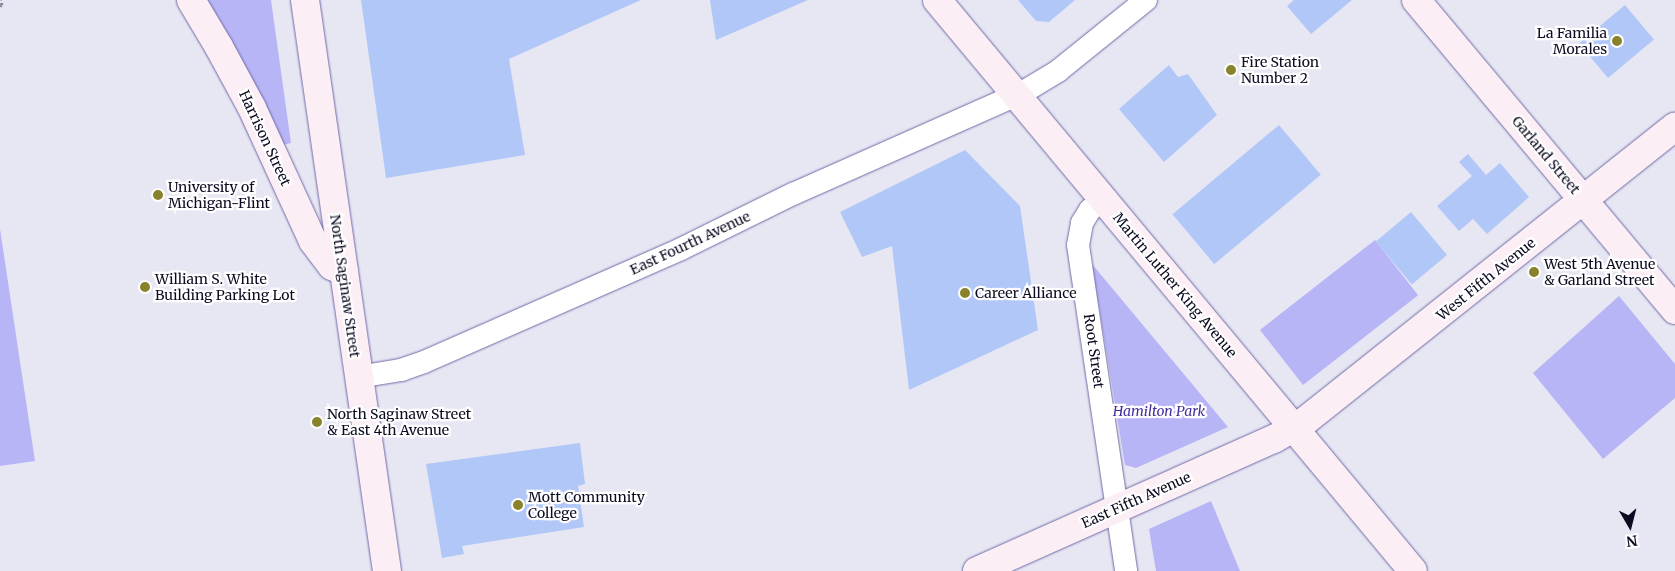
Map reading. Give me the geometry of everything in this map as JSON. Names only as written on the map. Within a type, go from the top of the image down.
[{"type":"main road","name":"Harrison Street","points":[[190,0],[240,85],[313,241],[332,266],[344,272]]},
{"type":"main road","name":"North Saginaw Street","points":[[305,0],[387,571]]},
{"type":"main road","name":"Martin Luther King Avenue","points":[[937,0],[1413,571]]},
{"type":"main road","name":"Garland Street","points":[[1416,0],[1675,310]]},
{"type":"main road","name":"West Fifth Avenue","points":[[1294,428],[1337,398],[1675,127]]},
{"type":"main road","name":"East Fifth Avenue","points":[[977,571],[1294,428]]},
{"type":"street","name":"East Fourth Avenue","points":[[358,377],[401,370],[424,362],[681,249],[793,194],[1016,95],[1058,71],[1146,0]]},
{"type":"street","name":"Root Street","points":[[1103,199],[1090,210],[1082,223],[1078,245],[1126,571]]},
{"type":"path","points":[[0,6],[2,6],[1,0]]},
{"type":"green space","points":[[206,0],[271,0],[291,143],[283,145],[239,55]]},
{"type":"green space","points":[[0,229],[35,461],[0,466]]},
{"type":"green space","points":[[1375,240],[1418,295],[1303,385],[1260,330]]},
{"type":"green space","name":"Hamilton Park","points":[[1092,264],[1228,427],[1136,468],[1125,465]]},
{"type":"green space","points":[[1619,296],[1675,364],[1675,398],[1603,459],[1533,373]]},
{"type":"green space","points":[[1211,501],[1240,571],[1156,571],[1149,529]]},
{"type":"building","points":[[361,0],[641,0],[509,59],[525,155],[386,178]]},
{"type":"building","points":[[710,0],[808,0],[716,40]]},
{"type":"building","points":[[1018,0],[1075,0],[1049,22],[1036,21]]},
{"type":"building","points":[[1294,0],[1352,0],[1311,34],[1287,6]]},
{"type":"building","name":"La Familia Morales","points":[[1625,5],[1654,39],[1608,78],[1579,44]]},
{"type":"building","points":[[1169,65],[1178,77],[1188,74],[1217,115],[1164,162],[1119,109]]},
{"type":"building","points":[[1279,125],[1321,175],[1214,264],[1173,214]]},
{"type":"building","name":"Career Alliance","points":[[965,150],[1020,206],[1038,330],[909,390],[892,246],[862,257],[840,212]]},
{"type":"building","points":[[1468,154],[1486,175],[1500,163],[1529,197],[1487,234],[1473,219],[1459,231],[1437,206],[1472,176],[1459,162]]},
{"type":"building","points":[[1411,212],[1447,255],[1412,284],[1376,242]]},
{"type":"building","name":"Mott Community College","points":[[580,443],[585,484],[578,486],[584,527],[462,546],[464,554],[442,558],[426,464]]},
{"type":"place","name":"La Familia Morales","points":[[1617,41]]},
{"type":"place","name":"Fire Station Number 2","points":[[1231,70]]},
{"type":"place","name":"University of Michigan-Flint","points":[[158,195]]},
{"type":"place","name":"West 5th Avenue & Garland Street","points":[[1534,272]]},
{"type":"place","name":"William S. White Building Parking Lot","points":[[145,287]]},
{"type":"place","name":"Career Alliance","points":[[965,293]]},
{"type":"place","name":"North Saginaw Street & East 4th Avenue","points":[[317,422]]},
{"type":"place","name":"Mott Community College","points":[[518,505]]}]
